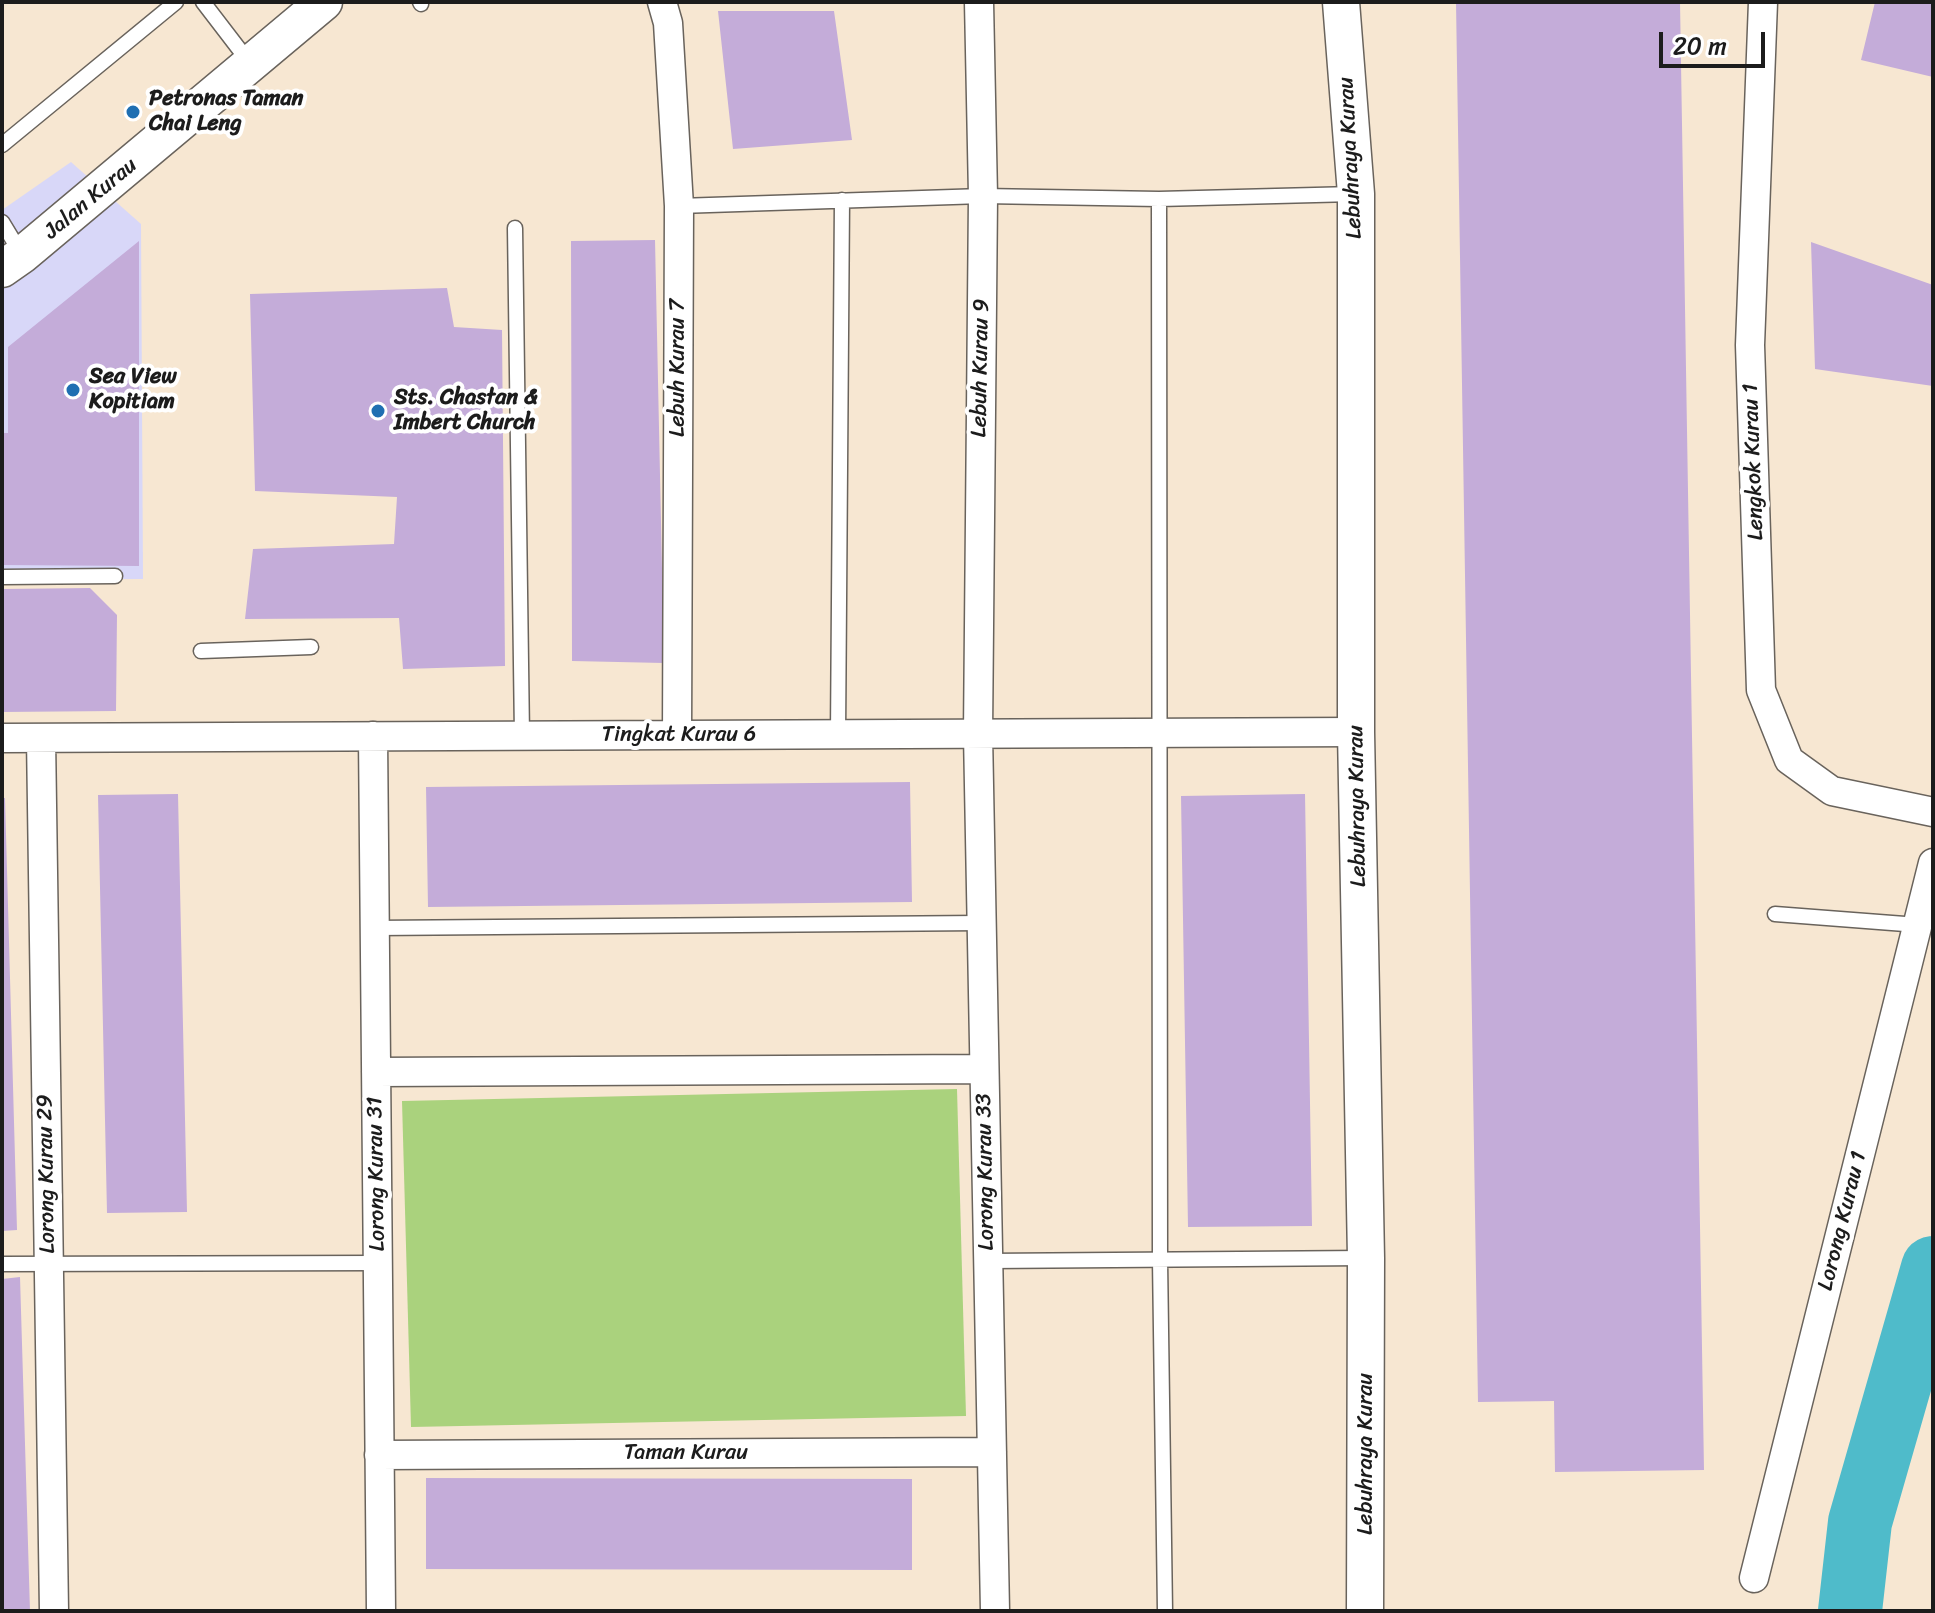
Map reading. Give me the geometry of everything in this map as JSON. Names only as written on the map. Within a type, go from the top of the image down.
[{"type":"street","name":"Jalan Kurau","points":[[12,262],[251,66],[324,2]]},
{"type":"street","name":"Lebuh Kurau 7","points":[[662,2],[668,23],[679,206],[677,735]]},
{"type":"street","name":"Lebuh Kurau 9","points":[[978,734],[983,196],[979,2]]},
{"type":"street","name":"Lebuhraya Kurau","points":[[1341,2],[1356,194],[1356,732],[1366,1258],[1365,1611]]},
{"type":"street","name":"Lengkok Kurau 1","points":[[1763,2],[1750,345],[1761,690],[1789,760],[1832,791],[1933,812]]},
{"type":"street","name":"Tingkat Kurau 6","points":[[2,738],[1356,732]]},
{"type":"street","name":"Lorong Kurau 33","points":[[978,734],[995,1611]]},
{"type":"street","name":"Lorong Kurau 31","points":[[373,736],[381,1611]]},
{"type":"street","name":"Lorong Kurau 29","points":[[41,738],[54,1611]]},
{"type":"street","name":"Lorong Kurau 1","points":[[1754,1578],[1933,863]]},
{"type":"street","points":[[376,1072],[984,1069]]},
{"type":"street","name":"Taman Kurau","points":[[379,1455],[992,1452]]},
{"type":"lane","points":[[2,145],[176,2]]},
{"type":"lane","points":[[203,2],[251,66]]},
{"type":"lane","points":[[679,206],[983,196],[1159,199],[1356,194]]},
{"type":"lane","points":[[1159,199],[1160,1260],[1165,1611]]},
{"type":"lane","points":[[838,734],[842,200]]},
{"type":"lane","points":[[2,222],[12,262]]},
{"type":"lane","points":[[515,228],[522,736]]},
{"type":"lane","points":[[2,577],[115,576]]},
{"type":"lane","points":[[201,651],[311,647]]},
{"type":"lane","points":[[1775,914],[1918,925]]},
{"type":"lane","points":[[375,928],[981,923]]},
{"type":"lane","points":[[988,1261],[1366,1258]]},
{"type":"lane","points":[[2,1264],[378,1263]]},
{"type":"shaded area","points":[[71,162],[141,224],[143,579],[2,580],[2,210]]},
{"type":"green space","points":[[957,1089],[966,1416],[411,1427],[402,1101]]},
{"type":"building","points":[[1456,2],[1680,2],[1704,1470],[1555,1472],[1554,1401],[1478,1402]]},
{"type":"building","points":[[1875,2],[1933,2],[1933,77],[1861,60]]},
{"type":"building","points":[[718,11],[834,11],[852,140],[733,149]]},
{"type":"building","points":[[655,240],[664,663],[572,661],[571,241]]},
{"type":"building","name":"Sea View Kopitiam","points":[[139,241],[139,566],[2,565],[2,433],[8,433],[8,347]]},
{"type":"building","points":[[1811,242],[1933,285],[1933,386],[1815,369]]},
{"type":"building","name":"Sts. Chastan & Imbert Church","points":[[447,288],[454,327],[502,330],[505,666],[403,669],[399,618],[245,619],[253,549],[394,544],[397,497],[255,491],[250,294]]},
{"type":"building","points":[[90,588],[117,615],[116,711],[2,712],[2,589]]},
{"type":"building","points":[[910,782],[912,902],[428,907],[426,787]]},
{"type":"building","points":[[178,794],[187,1212],[107,1213],[98,795]]},
{"type":"building","points":[[1305,794],[1312,1226],[1188,1227],[1181,796]]},
{"type":"building","points":[[2,798],[5,798],[17,1230],[2,1231]]},
{"type":"building","points":[[20,1277],[30,1611],[2,1611],[2,1279]]},
{"type":"building","points":[[426,1478],[912,1479],[912,1570],[426,1569]]},
{"type":"waterway","points":[[1850,1611],[1860,1522],[1933,1268]]},
{"type":"place","name":"Petronas Taman Chai Leng","points":[[133,112]]},
{"type":"place","name":"Sea View Kopitiam","points":[[73,390]]},
{"type":"place","name":"Sts. Chastan & Imbert Church","points":[[378,411]]}]
